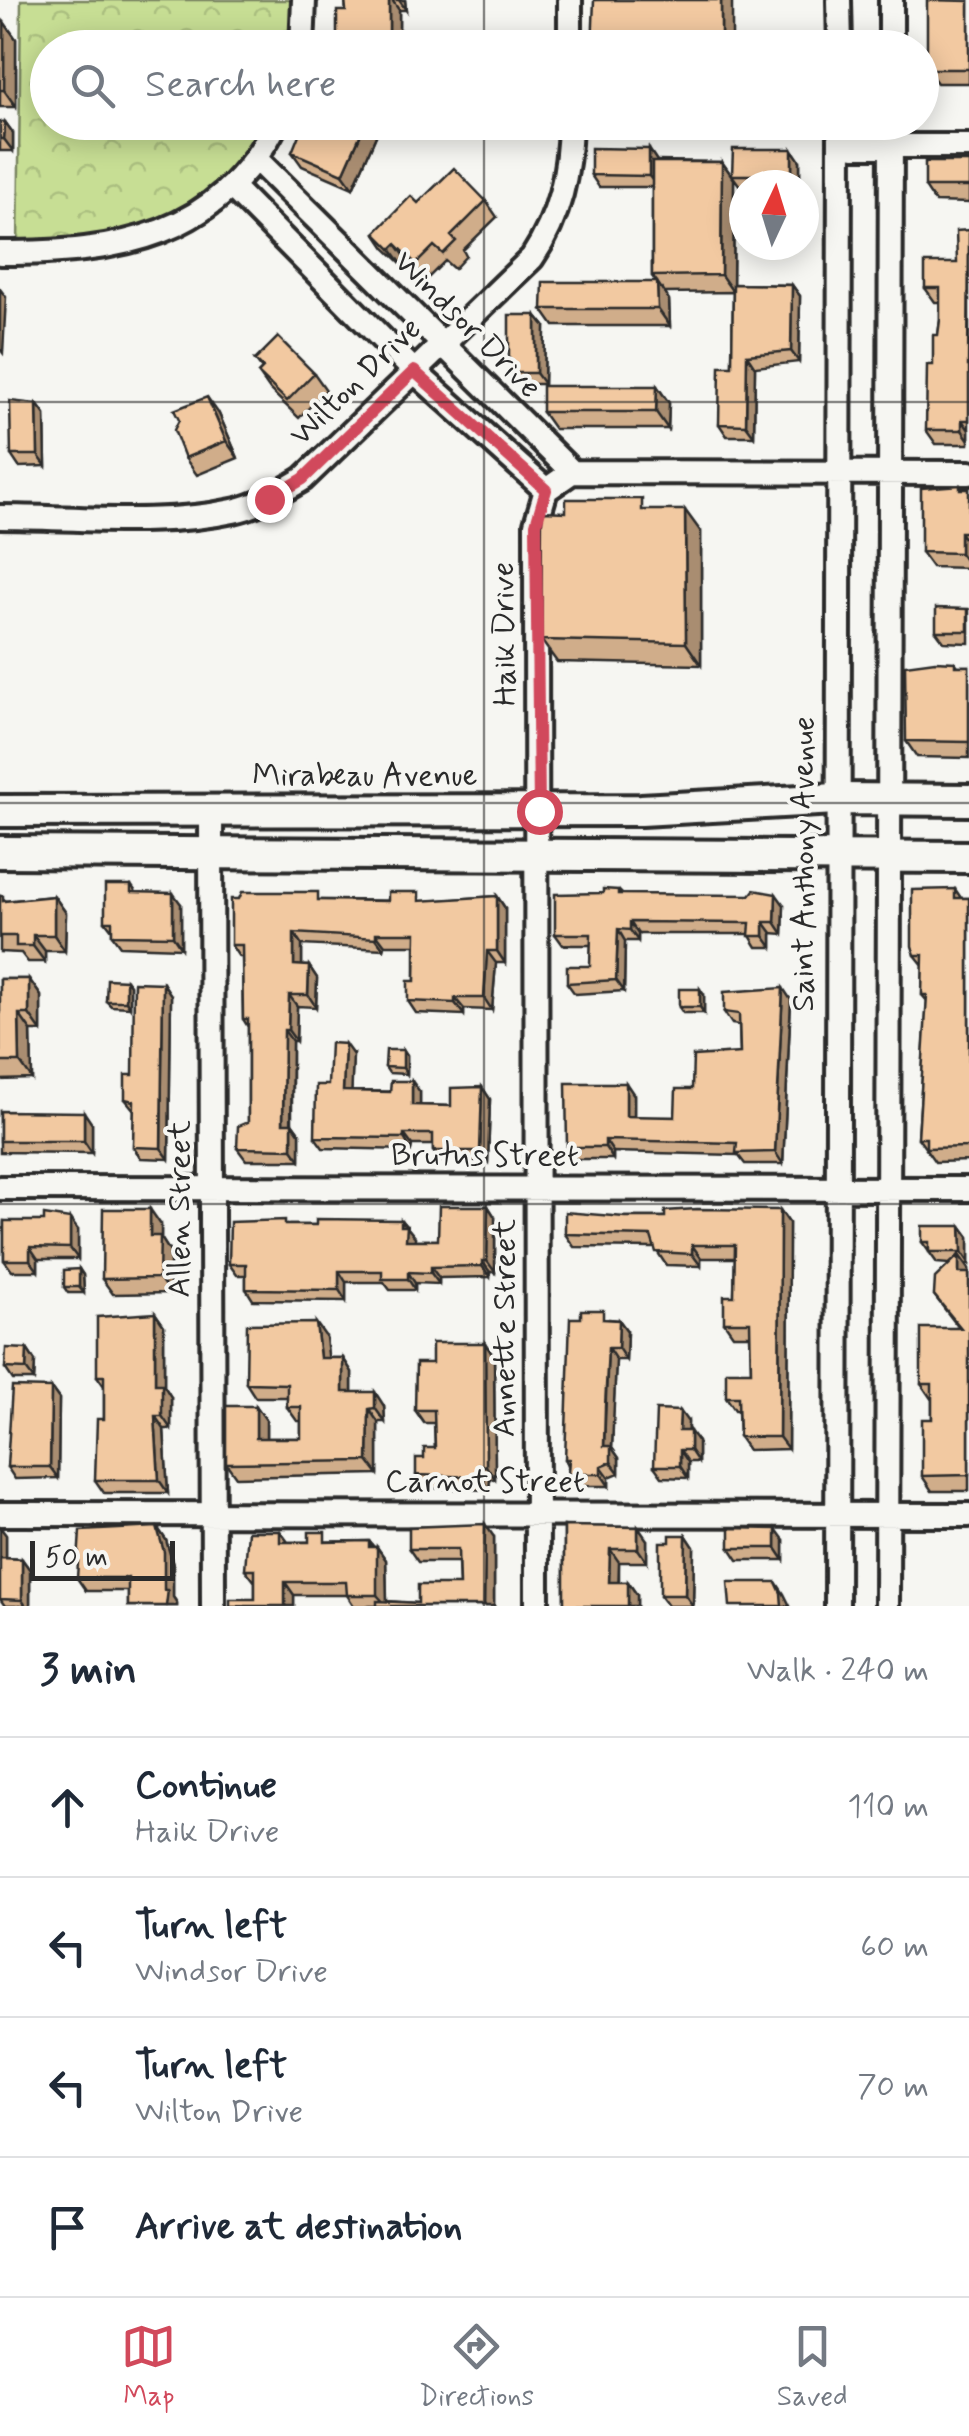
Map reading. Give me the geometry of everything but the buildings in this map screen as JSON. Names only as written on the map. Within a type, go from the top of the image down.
[{"type":"street","points":[[303,30],[304,0]]},
{"type":"street","points":[[570,0],[570,30]]},
{"type":"street","points":[[840,0],[840,30]]},
{"type":"street","points":[[891,0],[891,30]]},
{"type":"street","points":[[0,253],[119,247],[174,225],[233,188],[258,161],[268,140]]},
{"type":"street","name":"Wilton Drive","points":[[0,517],[187,516],[252,505],[303,479],[532,258],[552,228],[562,198],[568,140]]},
{"type":"street","name":"Saint Anthony Avenue","points":[[837,1606],[840,140]]},
{"type":"street","points":[[887,1606],[891,140]]},
{"type":"street","points":[[930,140],[969,146]]},
{"type":"street","name":"Windsor Drive","points":[[258,161],[572,472]]},
{"type":"street","name":"Windsor Drive","points":[[233,188],[414,371],[546,490]]},
{"type":"street","points":[[546,490],[572,472],[969,473]]},
{"type":"street","name":"Haik Drive","points":[[539,811],[536,524],[546,490]]},
{"type":"street","name":"Mirabeau Avenue","points":[[0,811],[641,810],[836,799],[969,800]]},
{"type":"street","name":"Annette Street","points":[[537,1606],[539,811]]},
{"type":"street","name":"Allen Street","points":[[211,812],[212,1606]]},
{"type":"street","points":[[0,852],[538,851],[889,859],[969,857]]},
{"type":"street","name":"Brutus Street","points":[[0,1188],[969,1189]]},
{"type":"street","name":"Carnot Street","points":[[0,1514],[969,1515]]},
{"type":"green space","points":[[21,0],[291,0],[290,30],[30,30],[30,140],[251,140],[214,185],[188,205],[159,219],[94,236],[18,247]]},
{"type":"route","points":[[269,499],[303,479],[414,371],[546,490],[536,524],[539,811]]}]
